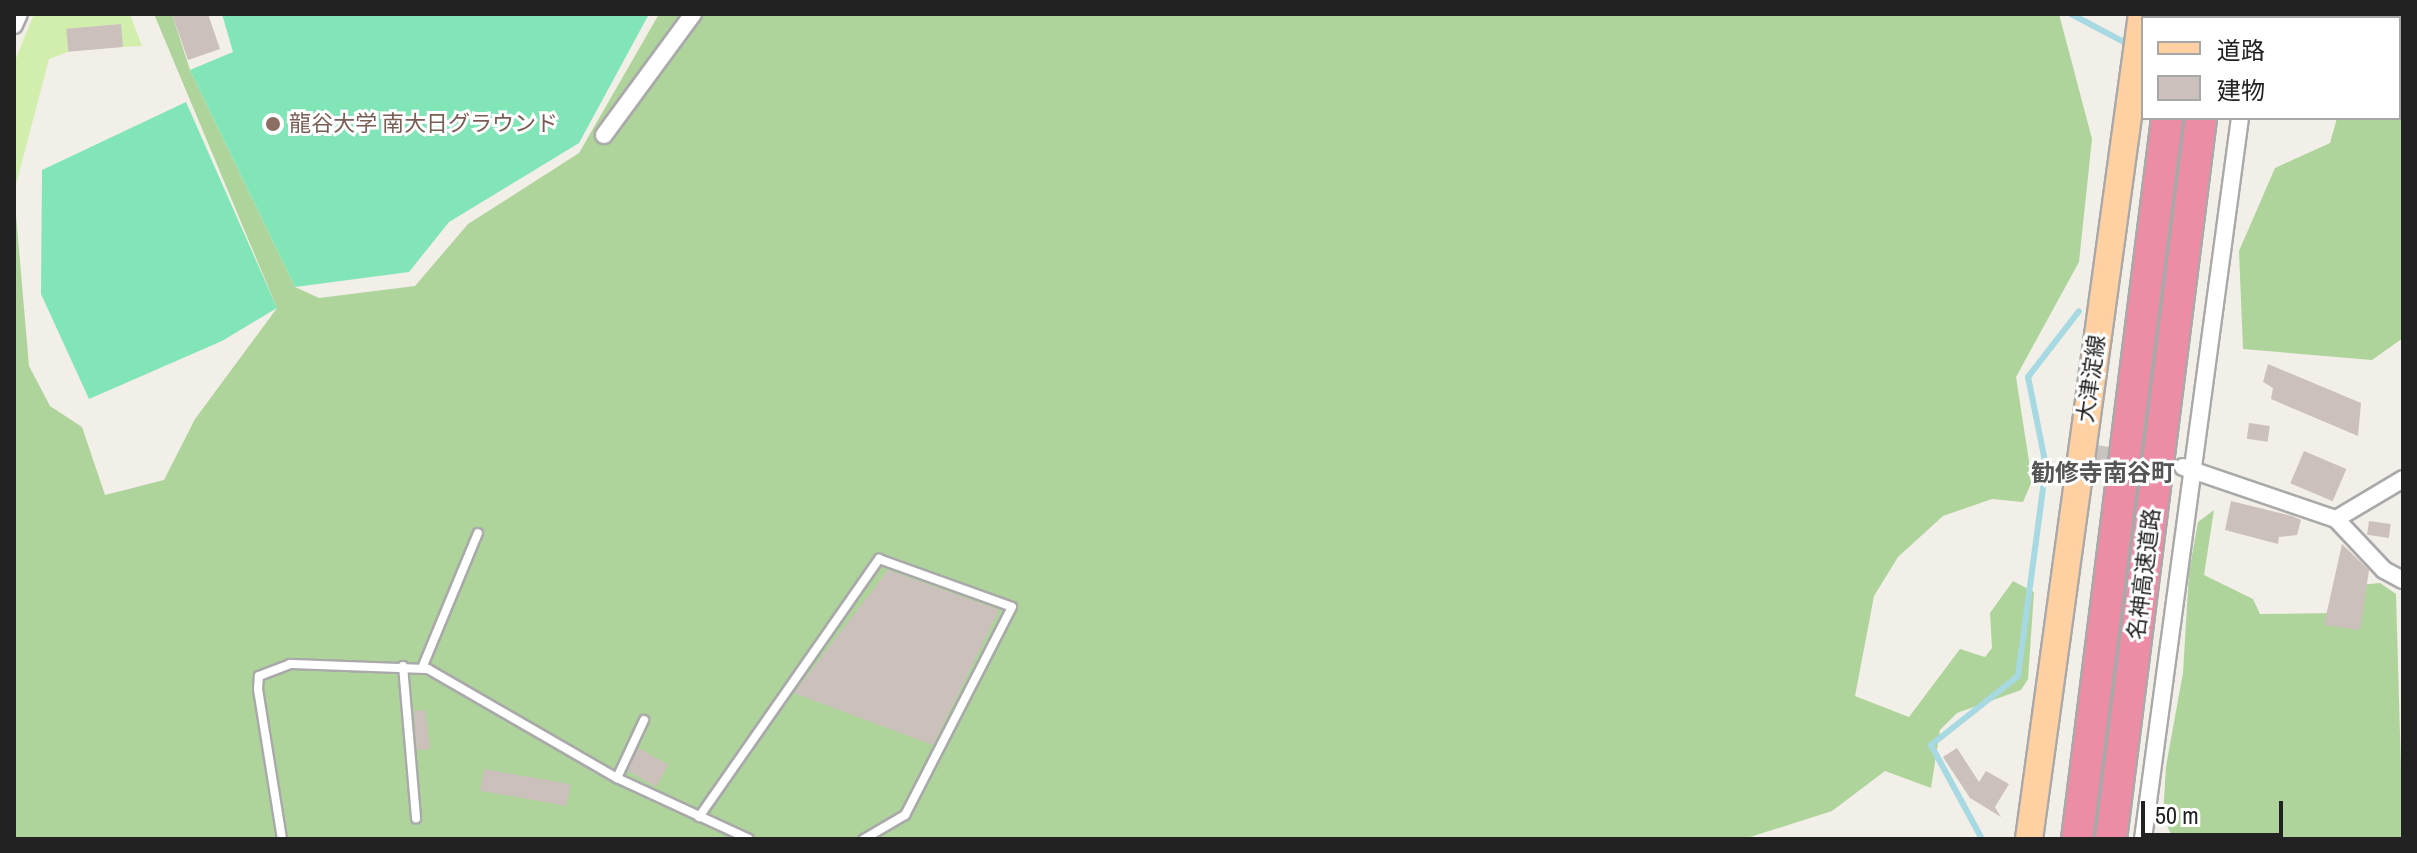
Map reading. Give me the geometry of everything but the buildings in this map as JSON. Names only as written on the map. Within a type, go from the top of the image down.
[{"type":"highway","name":"名神高速道路","points":[[2077,839],[2167,120]]},
{"type":"highway","name":"名神高速道路","points":[[2111,839],[2201,120]]},
{"type":"main road","name":"大津淀線","points":[[2029,839],[2088,452],[2141,22]]},
{"type":"street","points":[[14,25],[19,14]]},
{"type":"street","points":[[604,135],[693,14]]},
{"type":"street","points":[[2143,839],[2190,468],[2240,120]]},
{"type":"street","points":[[2190,468],[2336,519],[2384,570],[2403,580]]},
{"type":"street","points":[[2336,519],[2403,479]]},
{"type":"lane","points":[[422,668],[478,533]]},
{"type":"lane","points":[[699,817],[879,559],[1012,607],[905,815],[864,839]]},
{"type":"lane","points":[[282,839],[259,676],[290,664],[422,668],[617,778],[749,839]]},
{"type":"lane","points":[[403,666],[416,818]]},
{"type":"lane","points":[[617,778],[644,720]]},
{"type":"green space","points":[[34,14],[130,14],[142,46],[123,47],[120,24],[67,29],[68,52],[49,59],[14,192],[14,63]]},
{"type":"green space","points":[[154,14],[172,14],[190,70],[295,287],[319,298],[415,286],[468,224],[579,153],[659,14],[2059,14],[2092,139],[2079,262],[2016,377],[2032,481],[2023,502],[1992,499],[1943,516],[1898,557],[1874,596],[1855,696],[1909,717],[1960,649],[1985,657],[1992,648],[1990,613],[2013,581],[2034,592],[2028,679],[2021,690],[1957,713],[1940,730],[1931,788],[1885,771],[1832,811],[1744,839],[14,839],[14,192],[29,366],[50,406],[82,427],[105,495],[164,480],[195,419],[277,308]]},
{"type":"green space","points":[[222,14],[649,14],[579,143],[449,222],[409,272],[295,287],[190,70],[233,52]]},
{"type":"green space","points":[[2269,14],[2403,14],[2403,338],[2372,360],[2243,349],[2239,251],[2275,168],[2330,143],[2336,120],[2401,120],[2401,16]]},
{"type":"green space","points":[[186,102],[277,308],[222,341],[89,399],[41,294],[42,170]]},
{"type":"green space","points":[[2214,510],[2204,575],[2253,599],[2260,614],[2336,613],[2359,585],[2380,583],[2396,594],[2403,839],[2173,839],[2163,816],[2166,766],[2183,673],[2189,572],[2198,522]]},
{"type":"waterway","points":[[2071,14],[2122,41]]},
{"type":"waterway","points":[[1982,839],[1931,745],[2018,676],[2046,466],[2028,377],[2079,311]]},
{"type":"tunnel","points":[[2096,453],[2130,459]]},
{"type":"place","name":"龍谷大学 南大日グラウンド","points":[[273,124]]},
{"type":"district","name":"勧修寺南谷町","points":[[2103,473]]}]
